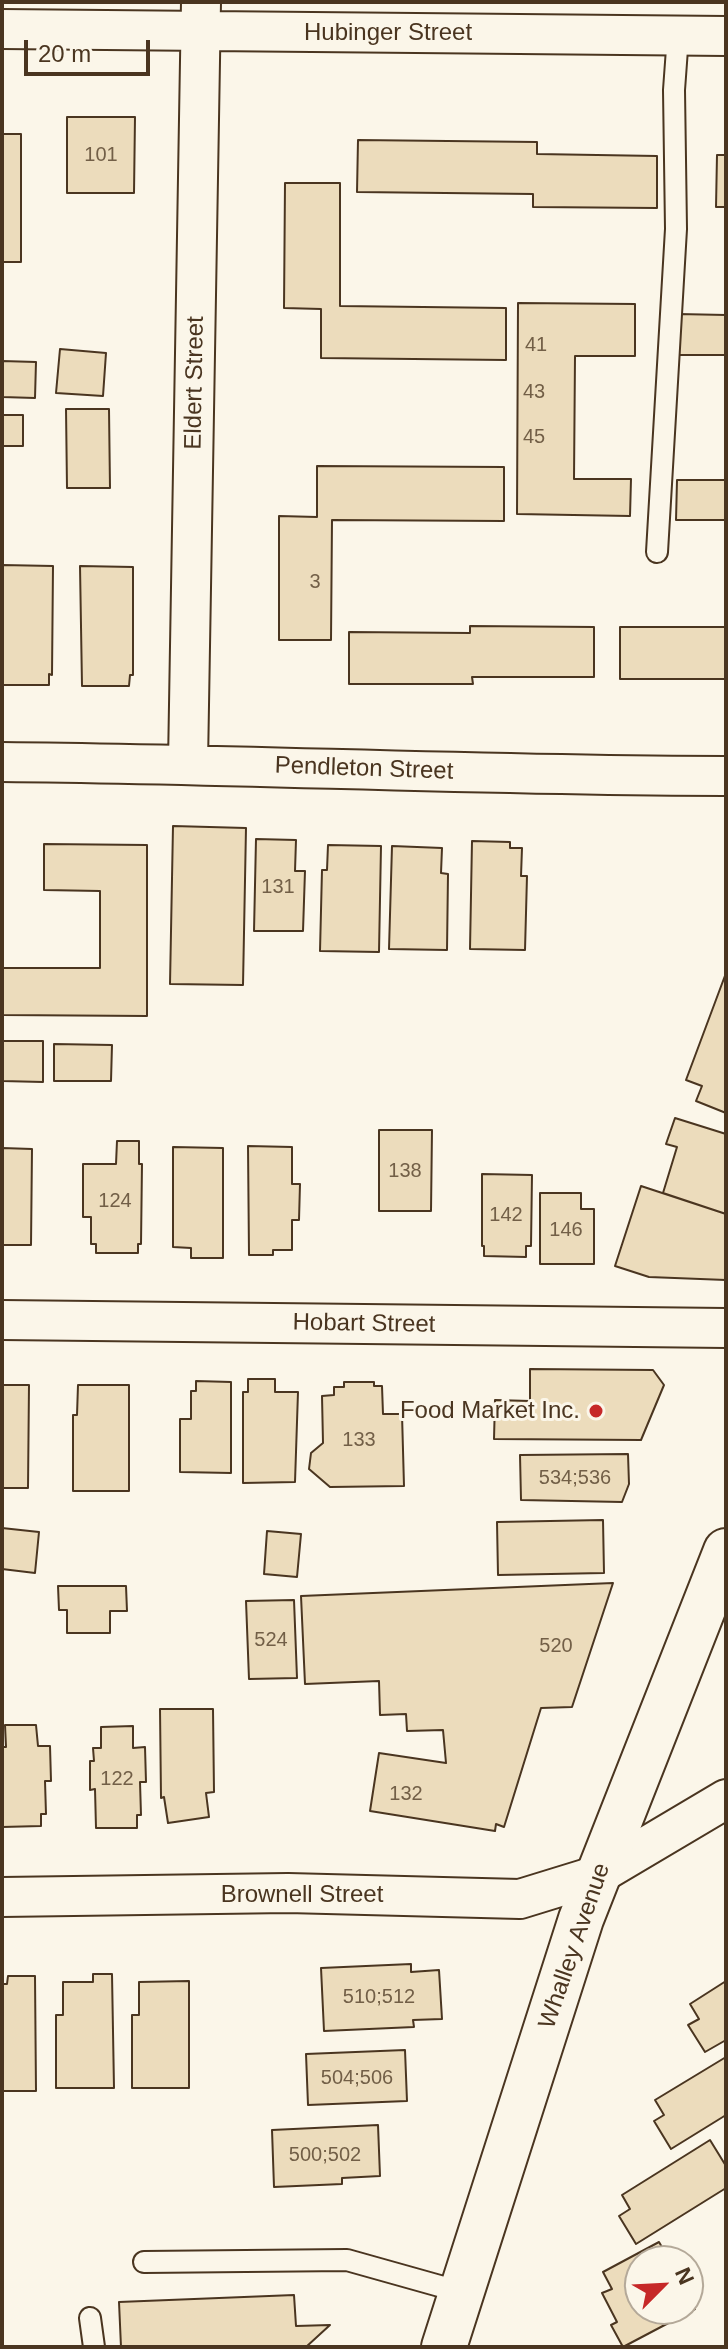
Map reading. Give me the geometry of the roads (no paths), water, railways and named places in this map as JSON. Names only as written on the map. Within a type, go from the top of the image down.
[{"type":"main road","name":"Whalley Avenue","points":[[456,2326],[581,1919],[726,1551]]},
{"type":"street","name":"Hubinger Street","points":[[2,29],[201,17],[726,36]]},
{"type":"street","name":"Eldert Street","points":[[188,763],[201,17]]},
{"type":"street","name":"Pendleton Street","points":[[2,762],[188,763],[615,776],[726,776]]},
{"type":"street","name":"Hobart Street","points":[[2,1320],[726,1328]]},
{"type":"street","name":"Brownell Street","points":[[2,1897],[288,1893],[520,1899],[598,1875],[726,1799]]},
{"type":"lane","points":[[657,552],[676,229],[674,90],[678,35]]},
{"type":"lane","points":[[144,2262],[347,2260],[456,2326]]},
{"type":"lane","points":[[90,2318],[94,2347]]},
{"type":"place","name":"Food Market Inc.","points":[[596,1411]]}]
